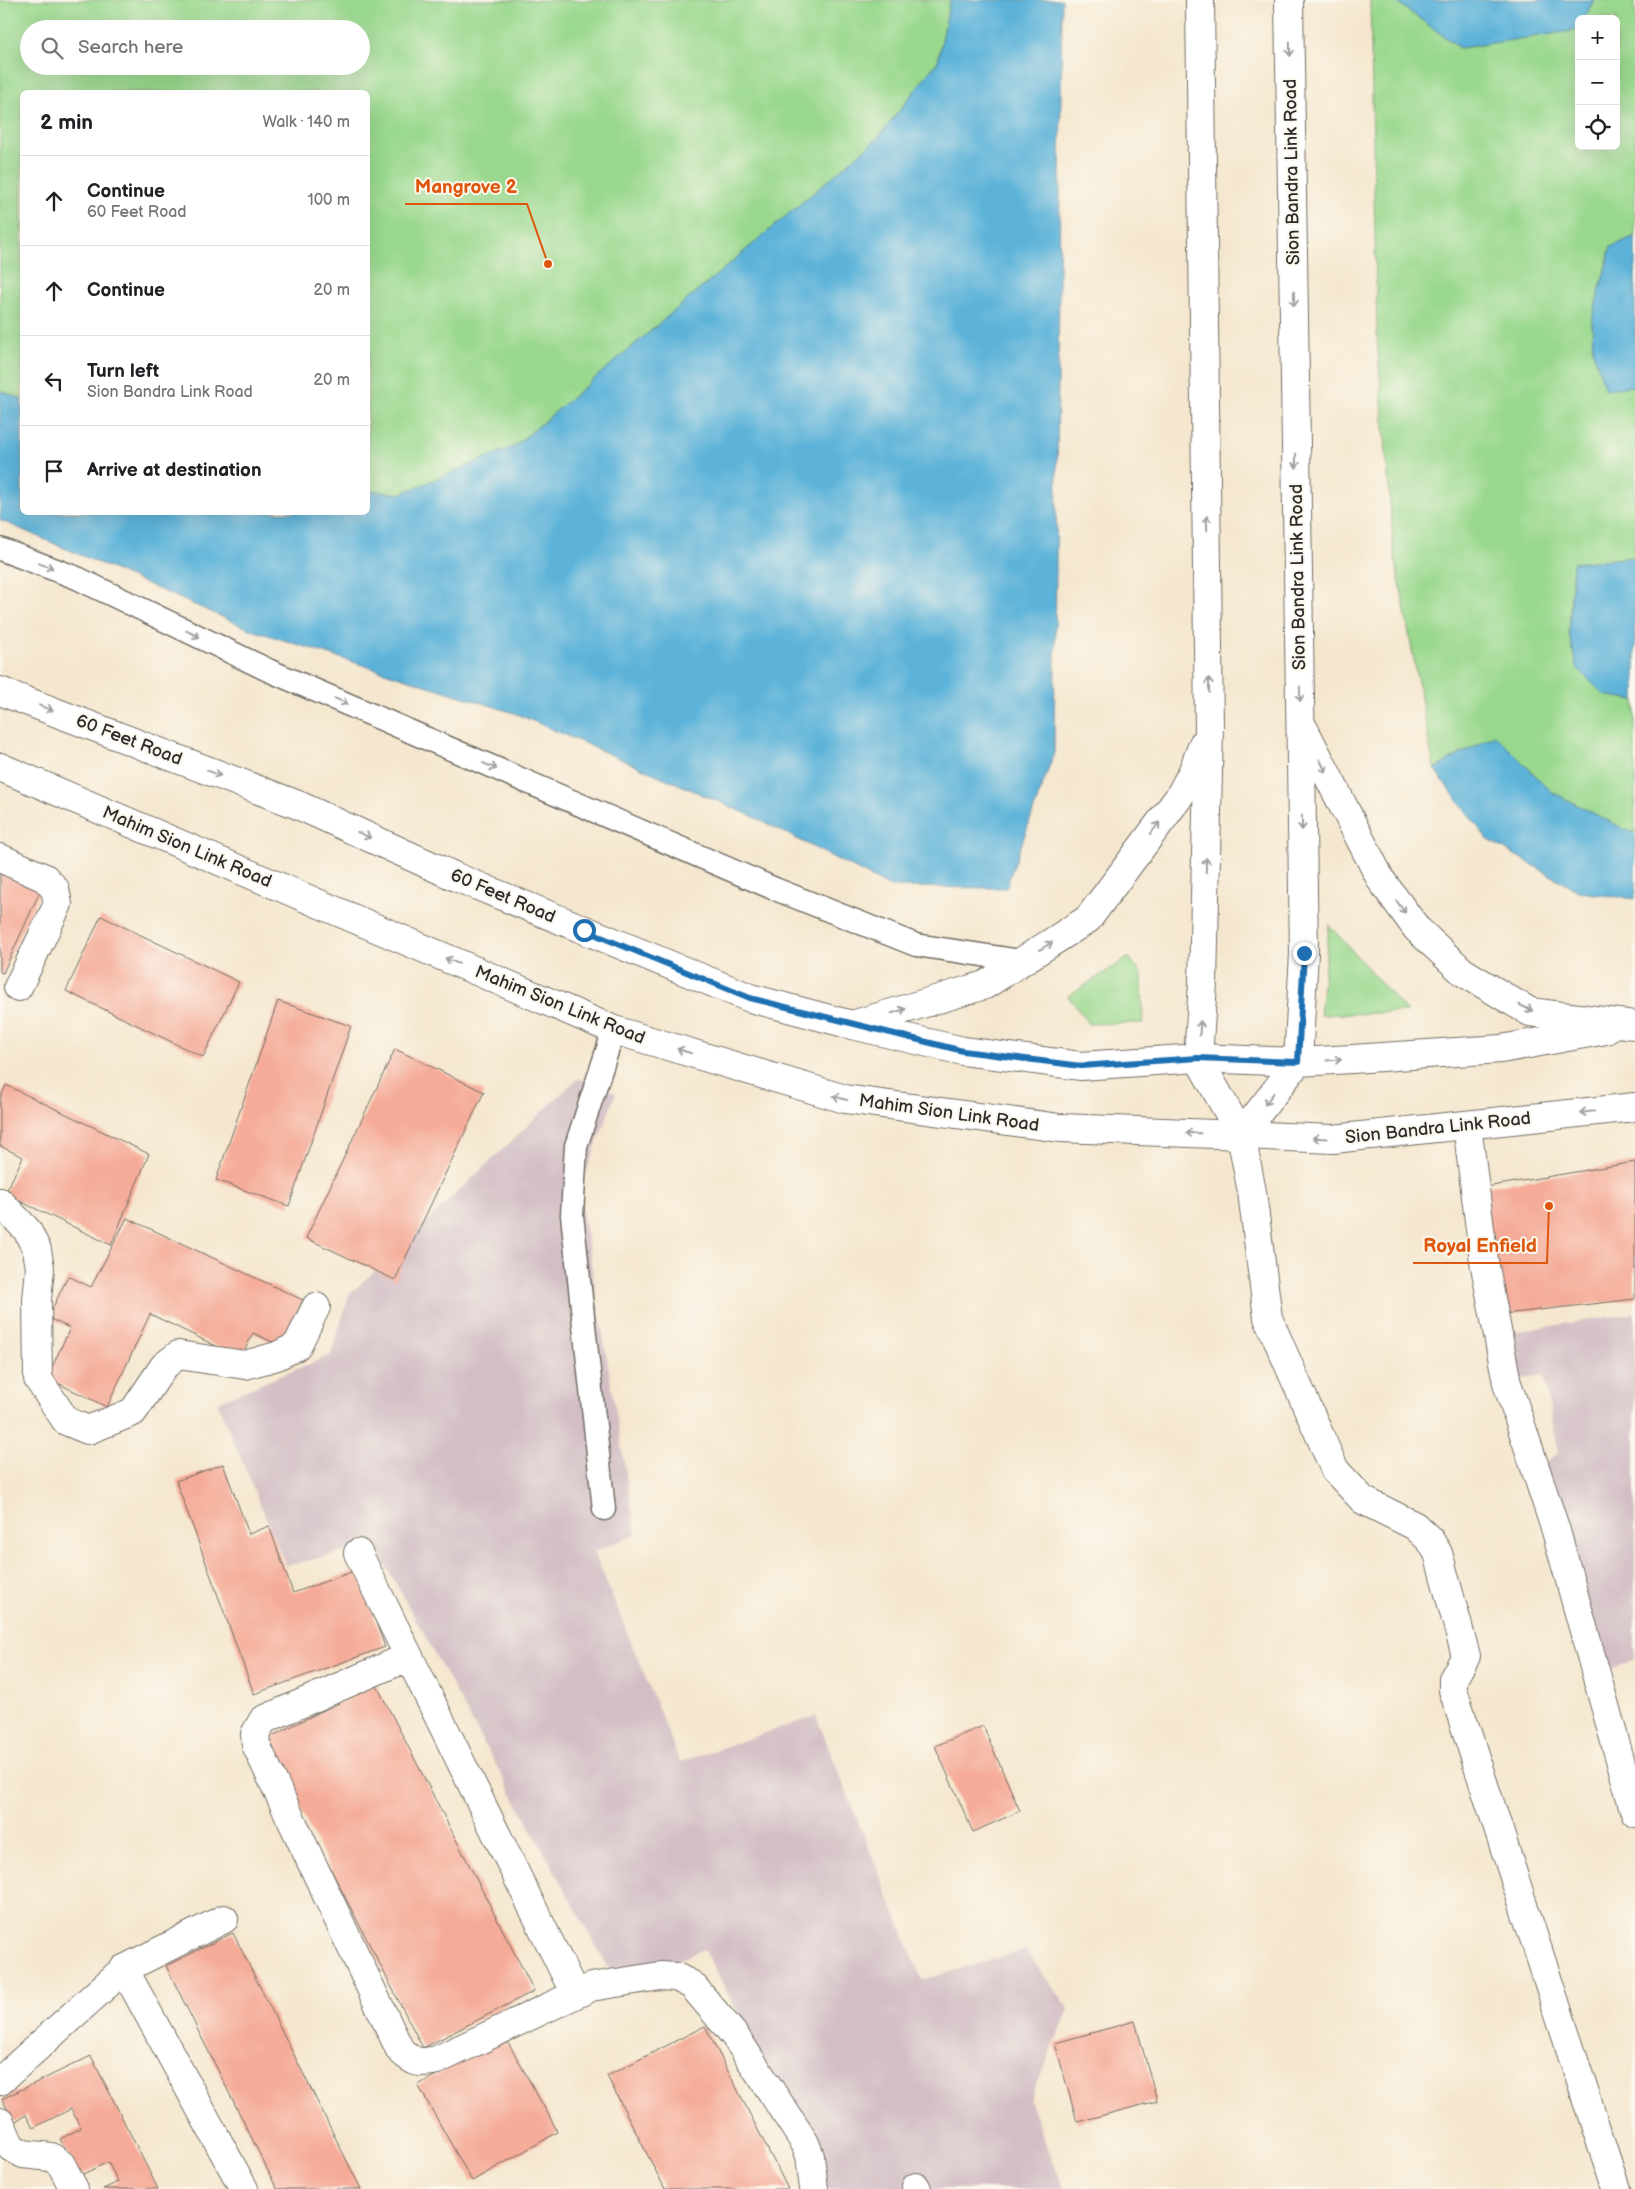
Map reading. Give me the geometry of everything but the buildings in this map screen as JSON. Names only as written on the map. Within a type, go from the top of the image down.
[{"type":"main road","points":[[1200,0],[1209,728],[1203,984],[1198,1058],[1242,1135],[1252,1192],[1268,1318],[1335,1470],[1363,1500],[1416,1526],[1430,1540],[1438,1553],[1466,1656],[1453,1679],[1453,1690],[1616,2189]]},
{"type":"main road","name":"Sion Bandra Link Road","points":[[1289,0],[1304,953],[1298,1062]]},
{"type":"main road","name":"60 Feet Road","points":[[0,691],[298,805],[456,877],[750,998],[852,1025],[963,1051],[1081,1066],[1198,1058],[1298,1062],[1501,1049],[1634,1025]]},
{"type":"main road","points":[[1300,722],[1381,880],[1417,929],[1463,972],[1530,1012],[1634,1025]]},
{"type":"main road","points":[[852,1025],[985,984],[1088,919],[1179,797],[1192,773],[1209,728]]},
{"type":"main road","name":"Mahim Sion Link Road","points":[[0,767],[614,1030],[845,1099],[1060,1128],[1242,1135]]},
{"type":"main road","points":[[0,858],[45,878],[55,889],[58,904],[18,987]]},
{"type":"main road","points":[[1242,1135],[1298,1062]]},
{"type":"main road","name":"Sion Bandra Link Road","points":[[1242,1135],[1333,1139],[1635,1107]]},
{"type":"main road","points":[[1467,1125],[1484,1261],[1507,1383],[1556,1531],[1635,1813]]},
{"type":"main road","points":[[0,1202],[27,1230],[37,1250],[40,1268],[37,1300],[38,1379],[66,1421],[88,1430],[133,1412],[164,1366],[178,1354],[244,1365],[277,1356],[297,1346],[316,1307]]},
{"type":"main road","points":[[358,1553],[575,1994]]},
{"type":"main road","points":[[408,1657],[263,1720],[254,1734],[256,1746],[400,2050],[411,2060],[422,2063],[437,2060],[591,1987],[660,1976],[676,1977],[692,1985],[735,2036],[805,2143],[810,2156],[814,2189]]},
{"type":"main road","points":[[0,2081],[124,1969],[224,1919]]},
{"type":"main road","points":[[124,1969],[244,2189]]},
{"type":"main road","points":[[0,2122],[12,2147],[23,2154],[51,2157],[61,2164],[74,2189]]},
{"type":"lane","points":[[0,549],[77,578],[268,670],[775,889],[916,945],[1021,962]]},
{"type":"lane","points":[[604,1509],[572,1215],[576,1146],[614,1030]]},
{"type":"shaded area","points":[[578,1078],[616,1093],[579,1191],[636,1534],[594,1552],[680,1762],[816,1716],[922,1980],[1026,1950],[1069,2010],[1029,2100],[1064,2189],[804,2189],[796,2122],[704,1949],[618,1986],[374,1544],[286,1566],[217,1402],[331,1355],[349,1295]]},
{"type":"shaded area","points":[[1635,1313],[1635,1659],[1605,1672],[1541,1464],[1559,1453],[1543,1375],[1512,1381],[1505,1333]]},
{"type":"green space","points":[[0,0],[950,0],[938,61],[878,138],[515,446],[400,494],[370,490],[370,90],[20,90],[20,398],[0,391]]},
{"type":"green space","points":[[1370,0],[1394,0],[1460,48],[1575,30],[1575,150],[1620,150],[1620,15],[1586,15],[1594,0],[1635,0],[1635,236],[1611,247],[1592,319],[1593,351],[1605,388],[1635,386],[1635,557],[1573,563],[1569,633],[1577,668],[1604,695],[1635,700],[1635,832],[1630,832],[1552,792],[1495,735],[1434,769],[1394,552],[1377,339]]},
{"type":"green space","points":[[1329,925],[1407,1012],[1320,1015]]},
{"type":"green space","points":[[1129,957],[1142,975],[1143,1023],[1089,1024],[1068,996]]},
{"type":"water","points":[[950,0],[1062,0],[1054,753],[1006,888],[891,887],[754,817],[517,714],[252,630],[0,520],[0,391],[20,398],[20,515],[370,515],[370,490],[400,494],[515,446],[878,138],[938,61]]},
{"type":"water","points":[[1394,0],[1594,0],[1586,15],[1575,15],[1575,30],[1460,48]]},
{"type":"water","points":[[1635,236],[1635,386],[1605,389],[1593,351],[1592,319],[1611,247]]},
{"type":"water","points":[[1635,557],[1635,700],[1604,695],[1577,668],[1569,633],[1573,563]]},
{"type":"water","points":[[1495,735],[1552,792],[1630,832],[1635,832],[1635,899],[1580,892],[1487,839],[1434,769]]},
{"type":"place","name":"Mangrove 2","points":[[548,264]]},
{"type":"place","name":"Royal Enfield","points":[[1549,1206]]},
{"type":"route","points":[[584,930],[750,998],[852,1025],[963,1051],[1081,1066],[1198,1058],[1298,1062],[1304,953]]}]
